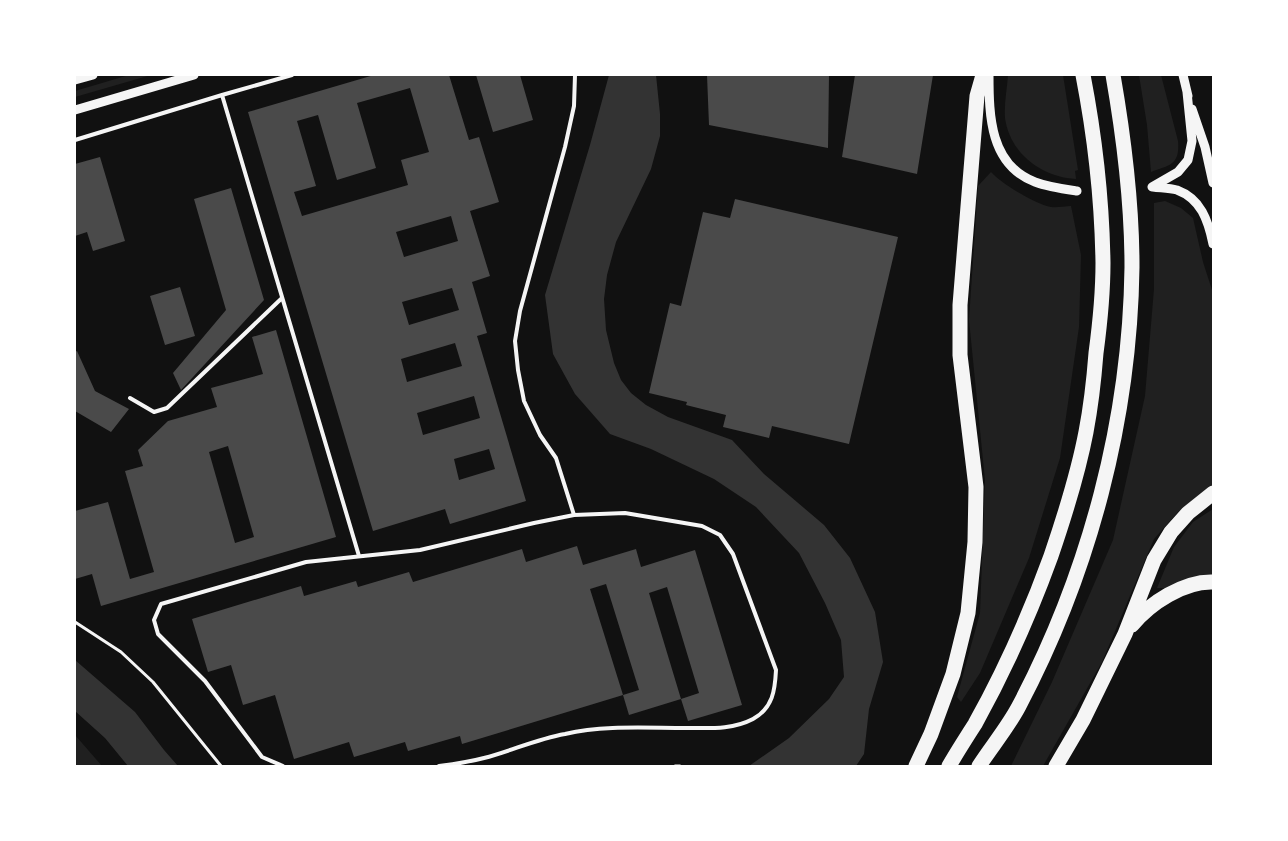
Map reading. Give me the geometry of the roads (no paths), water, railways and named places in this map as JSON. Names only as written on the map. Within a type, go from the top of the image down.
[{"type":"highway","points":[[916,766],[931,734],[953,674],[968,613],[975,542],[976,487],[960,355],[960,305],[976,96],[982,75]]},
{"type":"highway","points":[[949,766],[1006,666],[1024,627],[1070,497],[1086,432],[1100,316],[1103,264],[1098,169],[1084,75]]},
{"type":"highway","points":[[979,766],[1018,708],[1048,645],[1074,579],[1096,512],[1106,477],[1113,441],[1129,332],[1132,265],[1126,167],[1113,75]]},
{"type":"highway","points":[[1056,766],[1083,720],[1125,634],[1154,560],[1171,532],[1188,513],[1213,493]]},
{"type":"highway","points":[[1125,634],[1140,614],[1157,601],[1182,588],[1213,582]]},
{"type":"street","points":[[75,80],[93,75]]},
{"type":"street","points":[[75,110],[194,75]]},
{"type":"street","points":[[989,75],[989,108],[992,131],[1000,152],[1014,170],[1033,182],[1054,188],[1077,191]]},
{"type":"street","points":[[1183,75],[1205,147],[1213,183]]},
{"type":"street","points":[[1187,92],[1192,141],[1188,160],[1178,172],[1152,187],[1176,190],[1194,199],[1205,215],[1213,244]]},
{"type":"lane","points":[[75,140],[292,75]]},
{"type":"lane","points":[[574,515],[556,458],[540,435],[524,402],[518,370],[516,341],[520,311],[566,148],[574,106],[575,75]]},
{"type":"lane","points":[[222,95],[359,556]]},
{"type":"lane","points":[[130,398],[154,412],[167,408],[282,298]]},
{"type":"lane","points":[[283,766],[262,757],[205,681],[158,634],[154,620],[161,604],[306,562],[420,550],[574,515],[625,513],[702,526],[720,536],[733,554],[776,670],[775,688],[769,704],[755,718],[740,724],[716,728],[613,728],[588,730],[563,734],[485,758],[439,766]]}]
